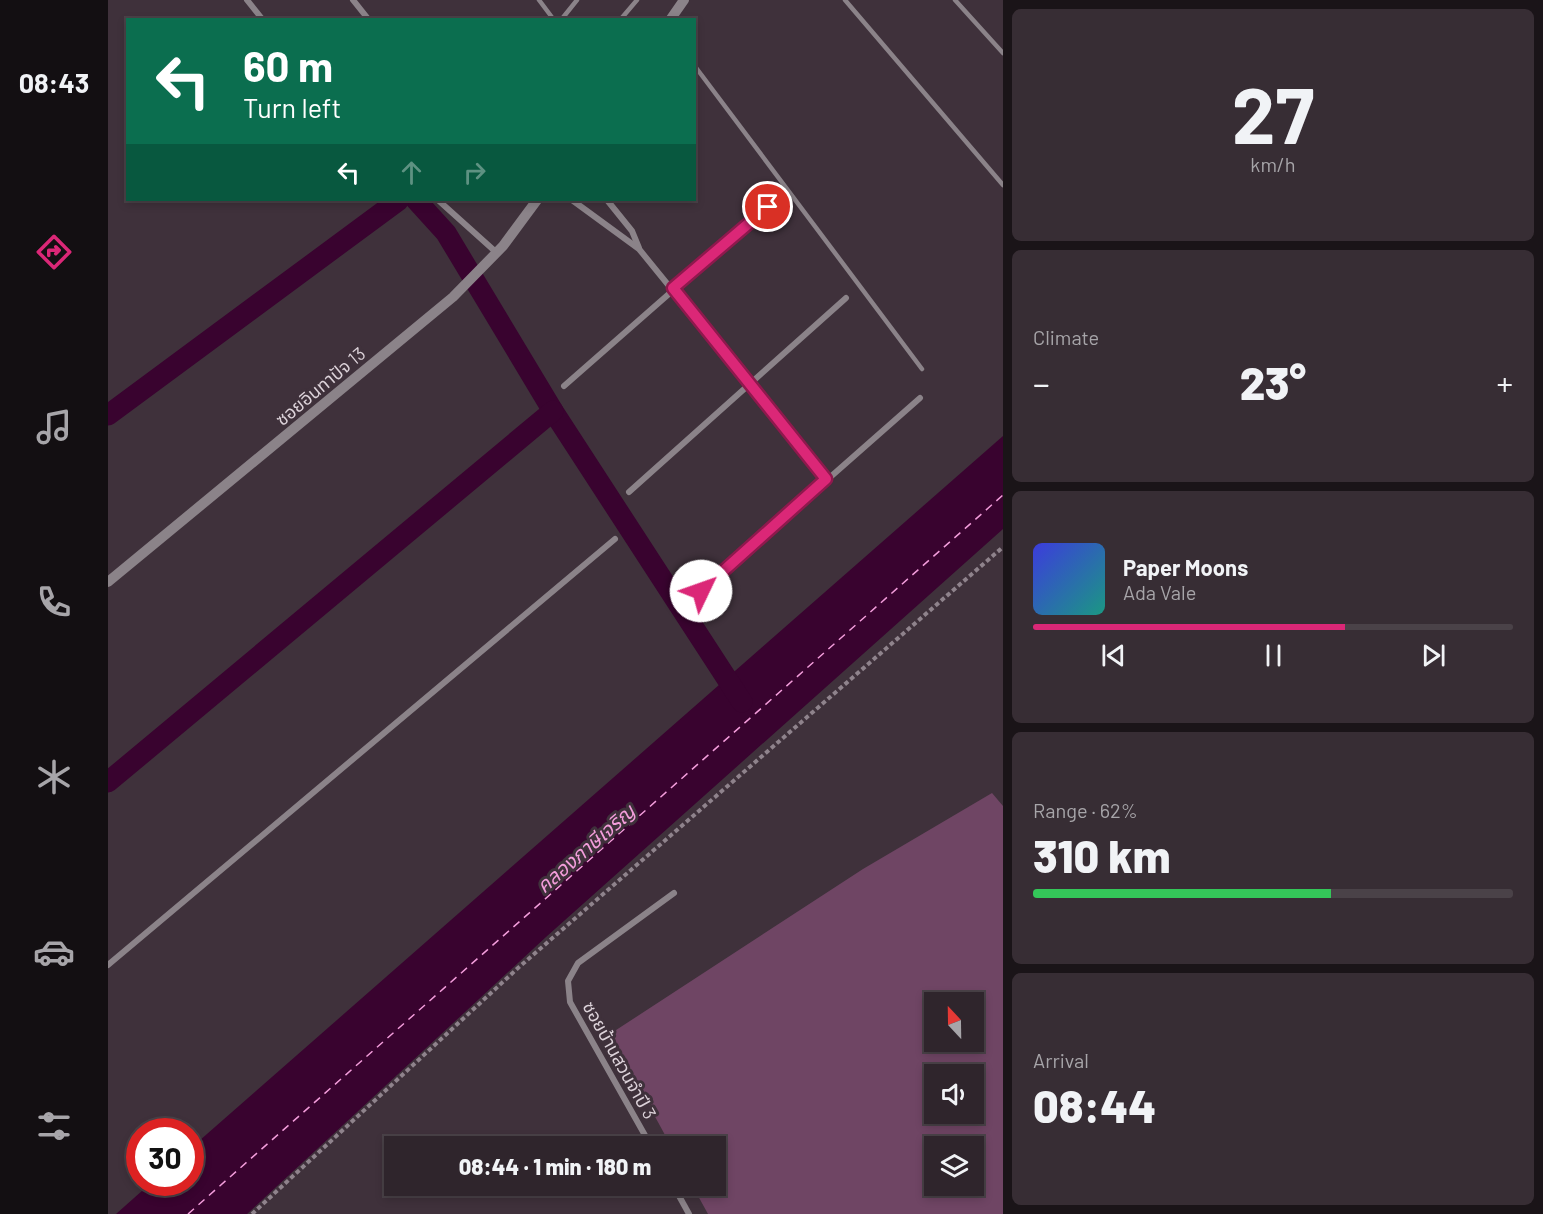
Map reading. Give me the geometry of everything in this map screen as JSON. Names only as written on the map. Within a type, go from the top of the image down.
[{"type":"street","points":[[247,0],[261,18]]},
{"type":"street","points":[[353,0],[367,18]]},
{"type":"street","points":[[671,18],[684,0]]},
{"type":"street","points":[[439,201],[496,253]]},
{"type":"street","name":"ซอยอินทาปัจ 13","points":[[108,582],[453,297],[496,253],[536,201]]},
{"type":"street","points":[[573,201],[639,249],[826,479]]},
{"type":"street","points":[[608,201],[632,231],[639,249]]},
{"type":"street","points":[[564,386],[768,207]]},
{"type":"street","points":[[629,492],[846,298]]},
{"type":"street","points":[[701,591],[920,398]]},
{"type":"street","points":[[108,965],[615,540]]},
{"type":"street","name":"ซอยบ้านสวนจำปี 3","points":[[645,1136],[570,1002],[568,981],[578,963],[674,893]]},
{"type":"street","points":[[679,1196],[689,1214]]},
{"type":"lane","points":[[539,0],[552,18]]},
{"type":"lane","points":[[563,18],[577,0]]},
{"type":"lane","points":[[622,18],[637,0]]},
{"type":"lane","points":[[845,0],[1003,185]]},
{"type":"lane","points":[[956,0],[1003,53]]},
{"type":"lane","points":[[696,68],[922,369]]},
{"type":"path","points":[[252,1214],[518,968],[1003,548]]},
{"type":"shaded area","points":[[992,793],[1003,806],[1003,1214],[708,1214],[698,1196],[726,1196],[726,1136],[666,1136],[610,1034],[863,869]]},
{"type":"water","name":"คลองภาษีเจริญ","points":[[1003,436],[1003,529],[546,937],[247,1214],[116,1214],[136,1196],[204,1196],[204,1137]]},
{"type":"waterway","points":[[108,415],[398,201]]},
{"type":"waterway","points":[[417,201],[446,233],[553,411],[742,702]]},
{"type":"waterway","points":[[108,782],[553,411]]},
{"type":"ferry route","points":[[188,1214],[1003,495]]},
{"type":"route","points":[[701,591],[826,479],[673,288],[768,207]]}]
